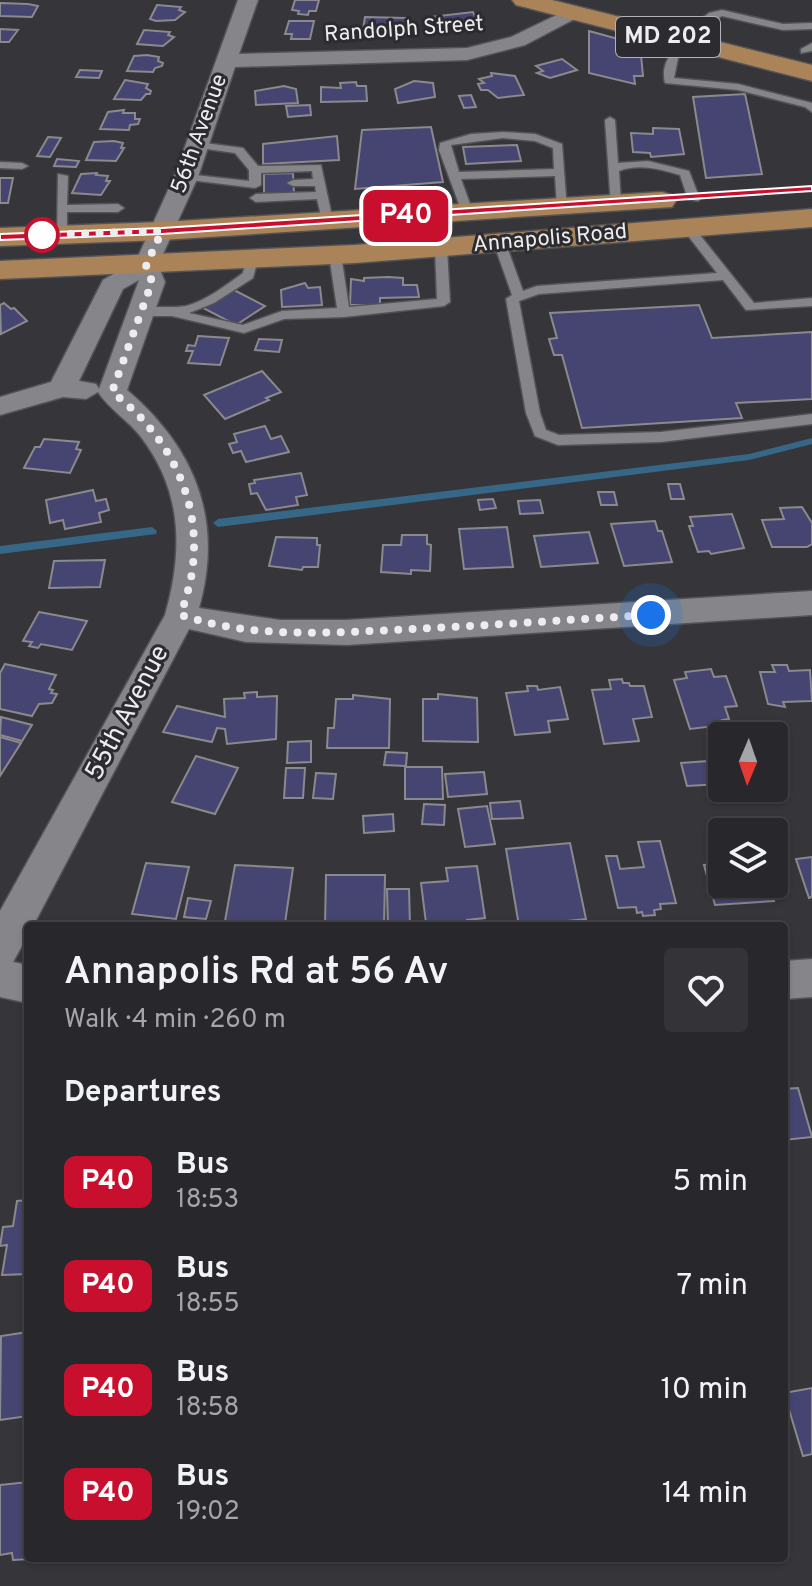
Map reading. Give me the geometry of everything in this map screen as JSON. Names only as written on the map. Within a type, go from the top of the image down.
[{"type":"main road","name":"MD 202","points":[[524,0],[587,7],[701,28],[810,56]]},
{"type":"main road","name":"Annapolis Road","points":[[0,270],[146,265],[500,244],[691,213],[724,196]]},
{"type":"main road","name":"Annapolis Road","points":[[0,237],[61,222],[162,231],[259,198],[323,199],[467,212],[615,203],[691,213],[812,218]]},
{"type":"street","name":"56th Avenue","points":[[146,265],[186,177],[248,0]]},
{"type":"street","name":"Randolph Street","points":[[226,61],[467,54],[518,41],[587,7]]},
{"type":"street","points":[[0,406],[62,388],[112,392],[152,282],[146,265],[112,285],[62,388]]},
{"type":"street","name":"55th Avenue","points":[[0,949],[181,615],[192,570],[190,504],[167,449],[149,424],[112,392]]},
{"type":"street","points":[[181,615],[213,625],[249,630],[333,633],[812,603]]},
{"type":"street","points":[[0,978],[24,983]]},
{"type":"street","points":[[788,980],[812,978]]},
{"type":"lane","points":[[701,28],[719,0]]},
{"type":"lane","points":[[811,106],[738,87],[669,81],[668,63],[672,55],[701,28],[722,13],[783,27],[812,26]]},
{"type":"lane","points":[[610,120],[615,203]]},
{"type":"lane","points":[[467,212],[445,150],[446,143],[460,137],[532,136],[548,139],[558,146],[563,207]]},
{"type":"lane","points":[[186,177],[259,198],[255,170],[239,150],[197,145]]},
{"type":"lane","points":[[0,165],[22,166]]},
{"type":"lane","points":[[613,169],[619,165],[667,167],[685,173],[691,213],[727,276],[751,307],[812,302]]},
{"type":"lane","points":[[255,170],[317,167],[323,199]]},
{"type":"lane","points":[[455,176],[560,172]]},
{"type":"lane","points":[[62,176],[61,222],[118,208]]},
{"type":"lane","points":[[293,183],[323,199]]},
{"type":"lane","points":[[500,244],[518,294]]},
{"type":"lane","points":[[141,312],[177,314],[244,329],[282,315],[344,313],[444,302],[441,248]]},
{"type":"lane","points":[[335,255],[344,313]]},
{"type":"lane","points":[[177,314],[193,309],[249,275],[252,259]]},
{"type":"lane","points":[[727,276],[518,294],[512,299],[533,413],[540,433],[558,440],[661,437],[812,419]]},
{"type":"building","points":[[295,0],[319,0],[316,11],[309,11],[308,15],[292,10]]},
{"type":"building","points":[[0,3],[38,6],[32,17],[0,16]]},
{"type":"building","points":[[157,5],[181,7],[179,10],[185,12],[175,20],[156,21],[150,19]]},
{"type":"building","points":[[473,12],[477,22],[461,26],[440,27],[439,23],[432,24],[430,17]]},
{"type":"building","points":[[365,17],[406,18],[404,30],[363,29]]},
{"type":"building","points":[[289,21],[314,21],[310,39],[291,39],[292,34],[285,34]]},
{"type":"building","points":[[0,29],[18,30],[9,42],[0,42]]},
{"type":"building","points":[[144,30],[170,32],[168,35],[174,37],[163,46],[137,44]]},
{"type":"building","points":[[589,31],[640,45],[643,76],[634,76],[635,84],[589,73]]},
{"type":"building","points":[[134,56],[159,57],[162,66],[153,72],[127,71]]},
{"type":"building","points":[[562,59],[577,70],[550,78],[537,73],[543,71],[536,66]]},
{"type":"building","points":[[80,70],[102,71],[99,78],[76,77]]},
{"type":"building","points":[[491,73],[515,76],[524,95],[498,98],[488,90],[481,90],[478,84],[484,83],[479,79],[492,76]]},
{"type":"building","points":[[125,80],[148,84],[146,88],[151,91],[150,94],[141,100],[114,99]]},
{"type":"building","points":[[414,81],[433,83],[435,97],[398,103],[395,89]]},
{"type":"building","points":[[356,82],[357,86],[366,86],[367,101],[321,102],[321,87],[341,88],[340,83]]},
{"type":"building","points":[[284,86],[296,89],[298,103],[256,105],[255,91]]},
{"type":"building","points":[[745,94],[762,174],[706,178],[693,97]]},
{"type":"building","points":[[471,95],[476,107],[464,108],[459,96]]},
{"type":"building","points":[[310,105],[311,115],[288,117],[286,106]]},
{"type":"building","points":[[124,110],[123,113],[135,113],[135,119],[140,119],[138,124],[130,125],[129,130],[100,129],[108,112]]},
{"type":"building","points":[[431,127],[443,182],[355,189],[362,130]]},
{"type":"building","points":[[653,128],[679,129],[684,154],[651,157],[650,153],[633,152],[631,133],[653,134]]},
{"type":"building","points":[[337,136],[339,160],[263,164],[263,144]]},
{"type":"building","points":[[48,137],[61,138],[50,157],[37,156]]},
{"type":"building","points":[[94,142],[123,143],[121,148],[124,148],[116,161],[86,160]]},
{"type":"building","points":[[517,145],[521,161],[466,164],[463,147]]},
{"type":"building","points":[[57,159],[79,161],[76,167],[54,166]]},
{"type":"building","points":[[293,173],[294,193],[264,194],[264,174]]},
{"type":"building","points":[[81,174],[108,176],[106,181],[110,181],[101,195],[72,193]]},
{"type":"building","points":[[0,178],[13,178],[8,203],[0,203]]},
{"type":"building","points":[[364,278],[403,278],[403,285],[417,285],[419,297],[380,298],[380,305],[350,305],[351,279],[364,281]]},
{"type":"building","points":[[305,283],[308,288],[320,287],[322,305],[282,307],[281,290]]},
{"type":"building","points":[[232,289],[265,306],[236,325],[203,308]]},
{"type":"building","points":[[4,303],[27,321],[1,334],[0,305]]},
{"type":"building","points":[[699,305],[712,338],[812,332],[812,399],[736,403],[742,418],[582,428],[562,355],[554,355],[549,339],[557,338],[550,313]]},
{"type":"building","points":[[198,336],[229,338],[220,365],[188,363],[193,351],[186,351],[188,345],[195,346]]},
{"type":"building","points":[[259,339],[282,340],[279,352],[255,350]]},
{"type":"building","points":[[262,371],[281,392],[225,419],[204,395]]},
{"type":"building","points":[[265,426],[271,439],[281,436],[289,452],[246,462],[241,451],[233,453],[229,444],[237,442],[234,434]]},
{"type":"building","points":[[44,439],[79,442],[76,449],[81,450],[70,473],[24,468],[35,447],[40,447]]},
{"type":"building","points":[[301,473],[307,495],[296,497],[298,505],[266,510],[257,493],[251,494],[249,484],[255,483],[254,480]]},
{"type":"building","points":[[668,484],[680,484],[684,499],[671,499]]},
{"type":"building","points":[[93,490],[96,501],[106,499],[109,510],[99,513],[101,522],[65,529],[63,520],[50,523],[46,500]]},
{"type":"building","points":[[598,492],[614,492],[617,505],[601,505]]},
{"type":"building","points":[[493,499],[496,508],[480,510],[478,500]]},
{"type":"building","points":[[540,500],[543,513],[520,514],[518,501]]},
{"type":"building","points":[[802,507],[812,523],[812,544],[807,547],[772,547],[762,520],[784,519],[780,508]]},
{"type":"building","points":[[732,514],[744,548],[711,554],[709,551],[698,552],[689,526],[693,526],[690,517]]},
{"type":"building","points":[[655,521],[658,531],[662,531],[672,562],[624,566],[611,524]]},
{"type":"building","points":[[507,527],[513,567],[464,569],[459,529]]},
{"type":"building","points":[[589,532],[598,563],[541,567],[534,536]]},
{"type":"building","points":[[402,535],[427,535],[427,544],[431,545],[430,571],[411,570],[411,574],[381,572],[383,545],[401,545]]},
{"type":"building","points":[[276,537],[317,538],[317,545],[320,545],[318,567],[303,567],[302,570],[269,566]]},
{"type":"building","points":[[105,560],[100,587],[49,588],[54,561]]},
{"type":"building","points":[[39,612],[87,621],[72,650],[41,644],[38,648],[29,646],[32,642],[23,641]]},
{"type":"building","points":[[5,664],[56,675],[49,689],[57,694],[52,703],[39,704],[32,716],[0,709],[0,673]]},
{"type":"building","points":[[772,665],[787,665],[789,671],[810,670],[812,701],[783,702],[785,707],[768,704],[760,672],[775,672]]},
{"type":"building","points":[[711,669],[714,677],[726,676],[737,706],[725,707],[729,719],[708,722],[708,727],[690,729],[674,680],[687,678],[685,672]]},
{"type":"building","points":[[622,679],[630,686],[644,686],[652,717],[633,719],[639,741],[604,744],[592,690],[611,689],[609,680]]},
{"type":"building","points":[[527,686],[537,686],[538,690],[560,687],[568,719],[548,721],[550,732],[515,735],[506,693],[528,691]]},
{"type":"building","points":[[257,692],[257,697],[277,696],[276,739],[227,744],[225,729],[217,728],[212,742],[163,732],[177,706],[225,717],[224,699],[245,698],[244,693]]},
{"type":"building","points":[[438,694],[477,698],[478,742],[423,741],[423,699],[438,699]]},
{"type":"building","points":[[353,695],[390,699],[389,748],[327,748],[328,728],[334,728],[336,699],[353,699]]},
{"type":"building","points":[[1,717],[32,725],[22,741],[0,735]]},
{"type":"building","points":[[0,737],[21,743],[0,776]]},
{"type":"building","points":[[311,741],[311,762],[287,763],[288,742]]},
{"type":"building","points":[[386,752],[407,753],[406,766],[384,765]]},
{"type":"building","points":[[196,756],[238,768],[215,814],[172,802]]},
{"type":"building","points":[[708,761],[708,785],[687,786],[681,763]]},
{"type":"building","points":[[405,767],[442,767],[443,799],[405,799]]},
{"type":"building","points":[[286,768],[305,768],[303,798],[284,798]]},
{"type":"building","points":[[484,772],[487,794],[448,797],[445,774]]},
{"type":"building","points":[[316,773],[336,774],[333,799],[313,798]]},
{"type":"building","points":[[520,801],[523,818],[492,819],[490,803]]},
{"type":"building","points":[[424,804],[445,805],[444,825],[422,824]]},
{"type":"building","points":[[487,806],[495,844],[465,847],[458,809]]},
{"type":"building","points":[[393,814],[394,831],[364,833],[363,816]]},
{"type":"building","points":[[660,841],[676,903],[660,904],[661,909],[654,910],[655,915],[643,916],[642,912],[637,913],[636,907],[618,908],[606,856],[617,856],[620,869],[644,867],[638,842]]},
{"type":"building","points":[[570,843],[586,919],[518,922],[506,849]]},
{"type":"building","points":[[812,857],[812,897],[809,898],[796,859]]},
{"type":"building","points":[[146,863],[189,867],[176,919],[132,914]]},
{"type":"building","points":[[235,865],[293,868],[285,922],[225,921]]},
{"type":"building","points":[[477,866],[485,918],[467,922],[426,922],[421,883],[448,881],[446,868]]},
{"type":"building","points":[[326,875],[385,875],[384,922],[325,922]]},
{"type":"building","points":[[387,889],[409,889],[410,922],[388,922]]},
{"type":"building","points":[[188,898],[211,901],[206,919],[184,917]]},
{"type":"building","points":[[713,898],[773,898],[774,901],[715,905]]},
{"type":"building","points":[[798,1088],[812,1137],[788,1140],[788,1089]]},
{"type":"building","points":[[24,1200],[24,1274],[2,1275],[7,1245],[0,1246],[3,1227],[13,1226],[17,1201]]},
{"type":"building","points":[[24,1333],[24,1417],[0,1420],[1,1336]]},
{"type":"building","points":[[812,1388],[812,1454],[803,1456],[788,1406],[788,1392]]},
{"type":"building","points":[[24,1482],[24,1559],[13,1560],[12,1553],[0,1555],[0,1485]]},
{"type":"waterway","points":[[218,523],[749,457],[812,441]]},
{"type":"waterway","points":[[0,550],[152,531]]},
{"type":"bus line","name":"P40","points":[[0,237],[162,231],[812,189]]},
{"type":"route","points":[[42,235],[162,231],[146,265],[152,282],[112,392],[149,424],[167,449],[190,504],[192,570],[181,615],[213,625],[261,631],[333,633],[651,615]]}]
